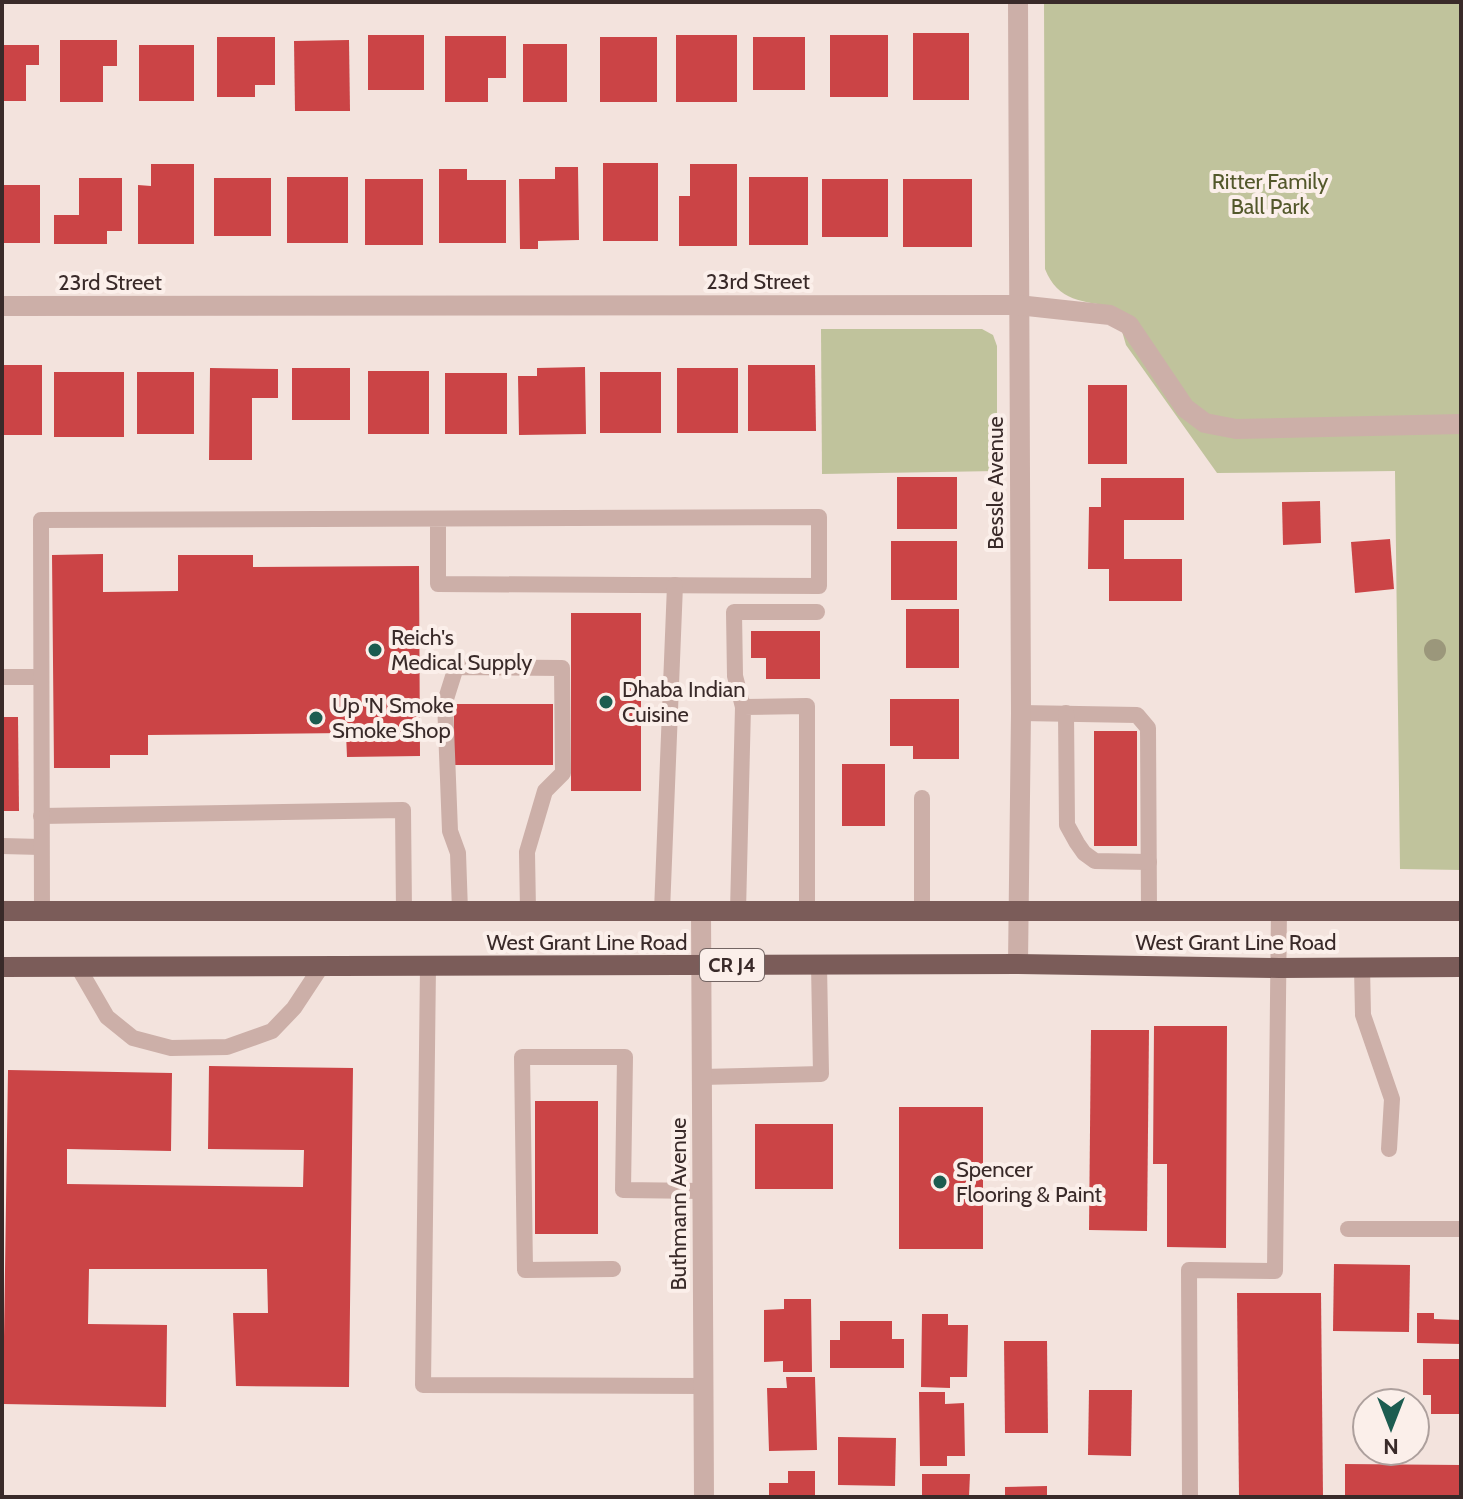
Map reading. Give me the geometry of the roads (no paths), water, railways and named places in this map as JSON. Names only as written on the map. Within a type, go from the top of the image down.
[{"type":"main road","name":"West Grant Line Road","points":[[2,911],[1461,911]]},
{"type":"main road","name":"West Grant Line Road","points":[[2,967],[1018,964],[1461,967]]},
{"type":"street","name":"Bessle Avenue","points":[[1018,2],[1021,713],[1018,964]]},
{"type":"street","name":"23rd Street","points":[[2,306],[1018,305],[1110,315],[1129,325],[1185,408],[1205,423],[1236,429],[1461,424]]},
{"type":"street","name":"Buthmann Avenue","points":[[701,911],[704,1497]]},
{"type":"lane","points":[[42,911],[41,520],[819,517],[819,586],[438,584],[438,519]]},
{"type":"lane","points":[[662,911],[675,585]]},
{"type":"lane","points":[[738,911],[743,707],[735,676],[734,612],[817,612]]},
{"type":"lane","points":[[460,911],[458,853],[450,831],[445,702],[456,667],[562,668],[563,773],[545,791],[527,852],[528,911]]},
{"type":"lane","points":[[2,677],[40,677]]},
{"type":"lane","points":[[743,707],[807,706],[807,911]]},
{"type":"lane","points":[[1021,713],[1137,715],[1148,728],[1149,910]]},
{"type":"lane","points":[[1066,713],[1067,825],[1077,843],[1095,861],[1149,862]]},
{"type":"lane","points":[[922,798],[922,910]]},
{"type":"lane","points":[[41,816],[403,810],[404,911]]},
{"type":"lane","points":[[2,846],[41,847]]},
{"type":"lane","points":[[1190,1497],[1189,1270],[1275,1271],[1279,909]]},
{"type":"lane","points":[[702,1077],[821,1074],[819,965]]},
{"type":"lane","points":[[428,966],[423,1385],[703,1386]]},
{"type":"lane","points":[[78,967],[107,1017],[133,1038],[171,1048],[227,1047],[272,1031],[294,1008],[321,967]]},
{"type":"lane","points":[[1362,967],[1363,1015],[1392,1099],[1389,1149]]},
{"type":"lane","points":[[613,1269],[525,1270],[522,1057],[625,1057],[623,1190],[703,1191]]},
{"type":"lane","points":[[1348,1229],[1461,1229]]},
{"type":"place","name":"Reich's Medical Supply","points":[[375,650]]},
{"type":"place","name":"Dhaba Indian Cuisine","points":[[606,702]]},
{"type":"place","name":"Up 'N Smoke Smoke Shop","points":[[316,718]]},
{"type":"place","name":"Spencer Flooring & Paint","points":[[940,1182]]},
{"type":"park label","name":"Ritter Family Ball Park","points":[[1270,194]]}]
